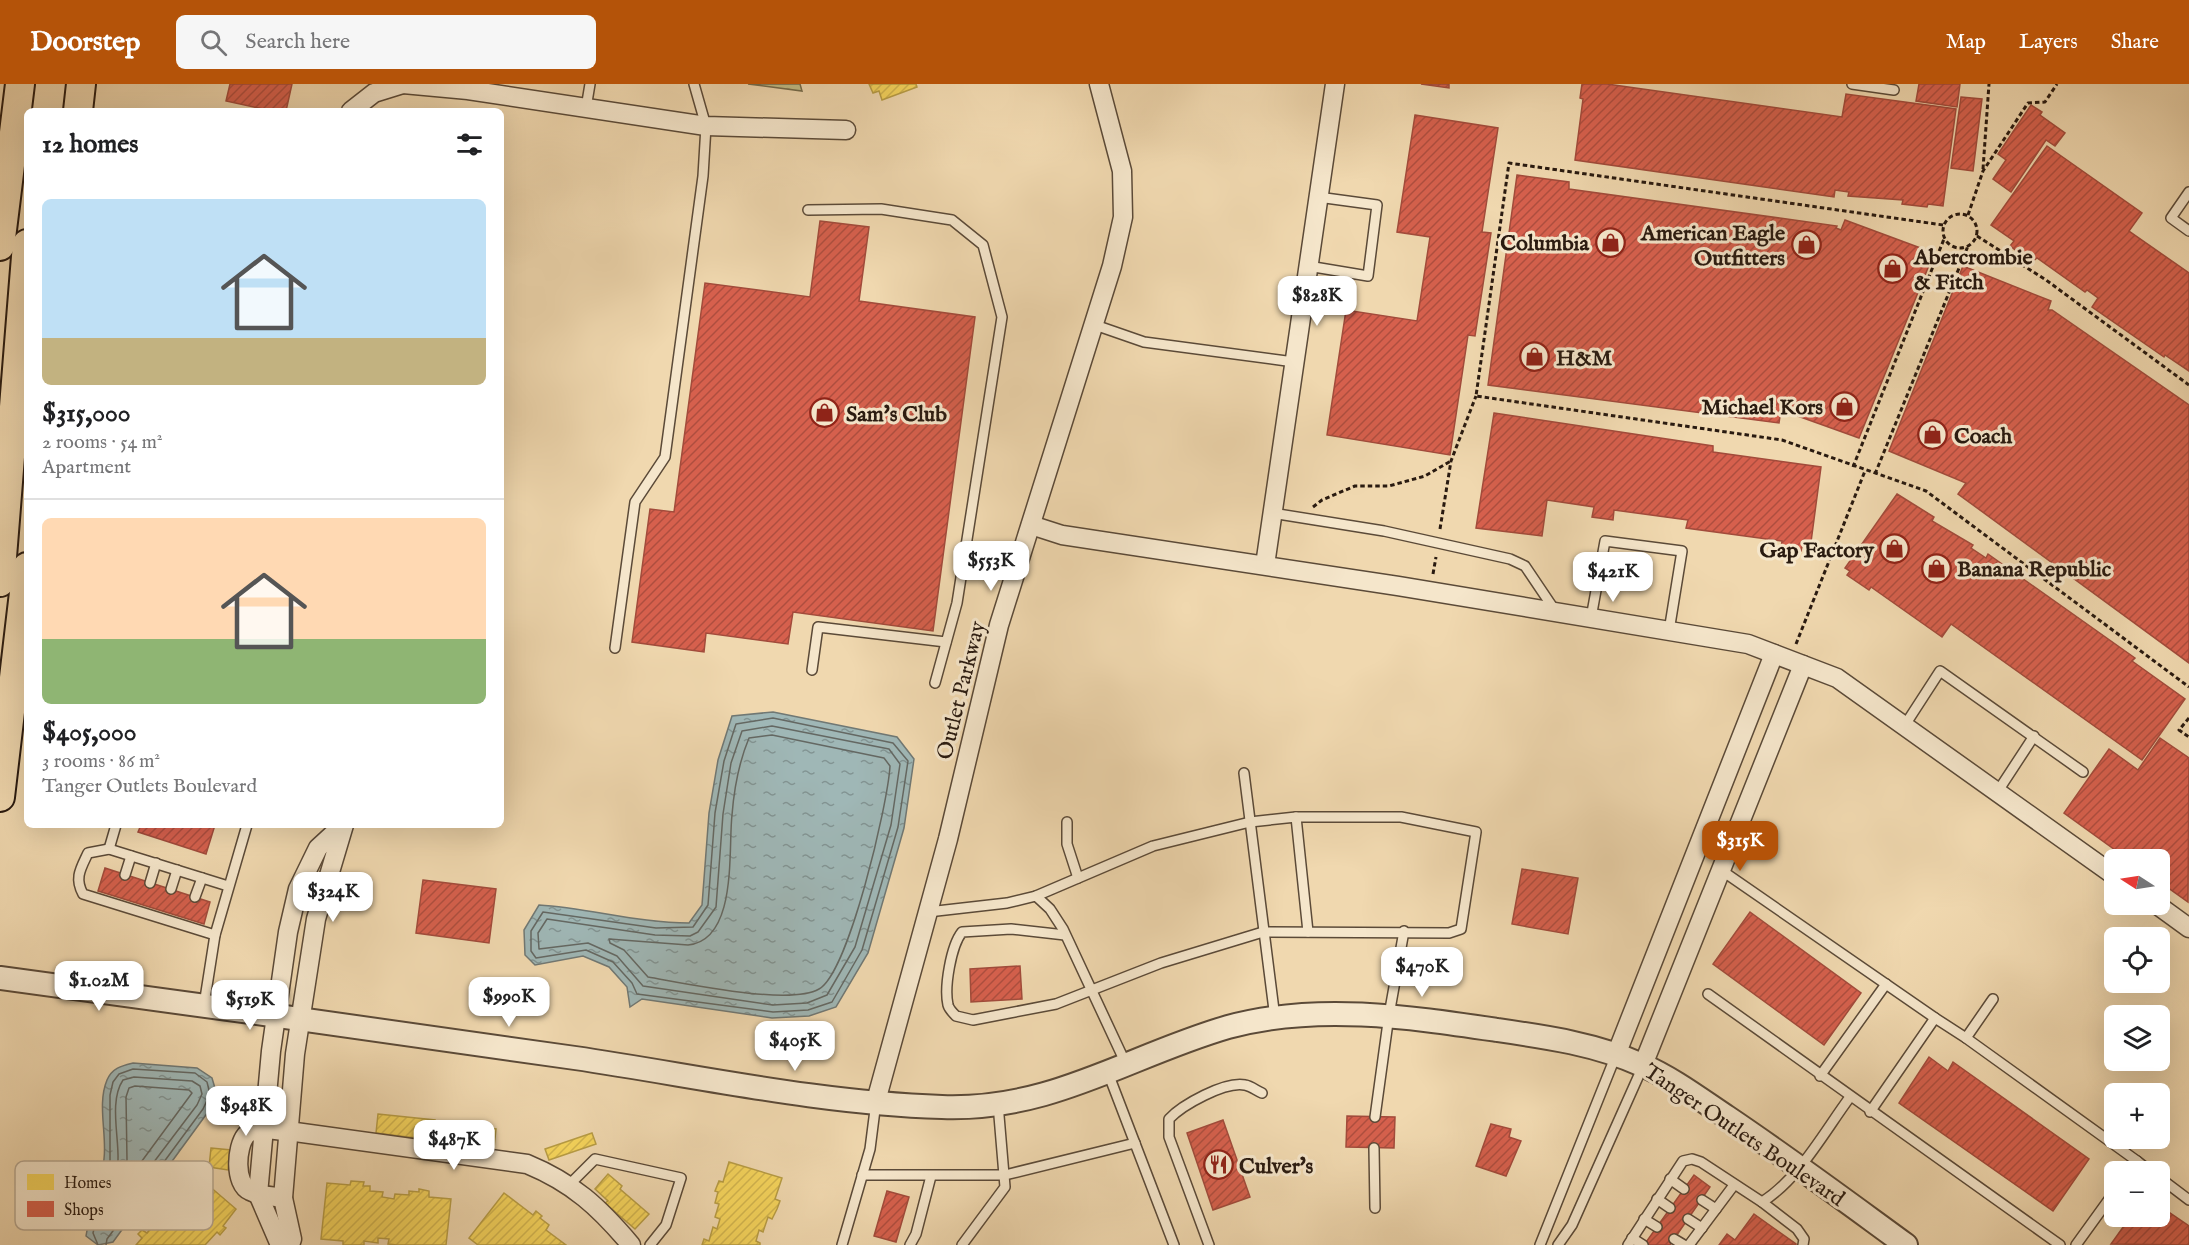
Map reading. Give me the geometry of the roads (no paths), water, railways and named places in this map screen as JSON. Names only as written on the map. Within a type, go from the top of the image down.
[{"type":"main road","points":[[1,238],[20,84]]},
{"type":"main road","points":[[36,84],[36,108]]},
{"type":"main road","points":[[78,108],[81,84]]},
{"type":"main road","points":[[0,582],[24,284]]},
{"type":"main road","points":[[0,797],[24,592]]},
{"type":"main road","points":[[0,711],[5,753]]},
{"type":"street","points":[[355,108],[374,93],[403,84],[441,86],[706,126],[846,130]]},
{"type":"street","name":"Outlet Parkway","points":[[876,1101],[928,912],[999,625],[1095,325],[1123,217],[1122,171],[1099,84]]},
{"type":"street","points":[[1264,566],[1335,84]]},
{"type":"street","points":[[1031,525],[1062,535],[1430,591],[1748,644],[1837,678],[2104,868]]},
{"type":"street","points":[[1643,1065],[1721,870],[1789,660]]},
{"type":"street","points":[[1616,1055],[1789,660]]},
{"type":"street","points":[[265,1130],[288,932],[298,889],[318,848],[340,828]]},
{"type":"street","points":[[290,1245],[292,1239],[283,1198],[301,1017],[316,919],[342,828]]},
{"type":"street","points":[[2170,914],[2189,928]]},
{"type":"street","points":[[0,978],[204,1005]]},
{"type":"street","name":"Tanger Outlets Boulevard","points":[[204,1005],[301,1017],[783,1091],[944,1107],[999,1104],[1054,1093],[1230,1027],[1310,1016],[1389,1015],[1530,1035],[1600,1049],[1643,1065],[1685,1089],[1799,1167],[1906,1245]]},
{"type":"street","points":[[283,1198],[258,1194],[241,1184],[239,1167],[241,1146],[246,1136],[254,1131],[288,1131],[527,1164],[584,1195],[631,1245]]},
{"type":"street","points":[[258,1194],[280,1245]]},
{"type":"lane","points":[[586,108],[590,84]]},
{"type":"lane","points":[[615,648],[635,502],[665,457],[703,176],[706,126],[694,84]]},
{"type":"lane","points":[[1852,84],[1894,90]]},
{"type":"lane","points":[[2189,192],[2171,218],[2189,231]]},
{"type":"lane","points":[[1308,266],[1368,276],[1377,205],[1318,197]]},
{"type":"lane","points":[[808,210],[881,209],[952,220],[984,245],[1002,317],[957,603],[935,683]]},
{"type":"lane","points":[[1095,325],[1144,342],[1294,362]]},
{"type":"lane","points":[[1272,513],[1384,531],[1438,545],[1470,548],[1525,566],[1556,612]]},
{"type":"lane","points":[[1591,618],[1605,541],[1682,551],[1669,631]]},
{"type":"lane","points":[[812,670],[818,627],[946,642]]},
{"type":"lane","points":[[1905,726],[1940,671],[2083,772]]},
{"type":"lane","points":[[1998,791],[2034,736]]},
{"type":"lane","points":[[1244,773],[1275,1019]]},
{"type":"lane","points":[[928,912],[1007,903],[1036,896],[1153,846],[1250,822],[1296,817],[1401,817],[1476,832],[1461,929],[1449,933],[1263,932],[1161,963],[1056,1005],[973,1020],[956,1016],[948,1006],[955,941],[962,932],[1011,929],[1065,935]]},
{"type":"lane","points":[[1296,817],[1308,932]]},
{"type":"lane","points":[[1067,822],[1067,844],[1078,878]]},
{"type":"lane","points":[[109,849],[115,828]]},
{"type":"lane","points":[[204,1005],[215,935],[246,828]]},
{"type":"lane","points":[[215,935],[188,923],[142,908],[83,894],[78,884],[79,871],[88,853],[109,849],[228,886]]},
{"type":"lane","points":[[125,875],[131,856]]},
{"type":"lane","points":[[150,883],[156,863]]},
{"type":"lane","points":[[171,890],[177,870]]},
{"type":"lane","points":[[1721,870],[1966,1038],[2137,1161]]},
{"type":"lane","points":[[195,897],[202,878]]},
{"type":"lane","points":[[1036,896],[1050,909],[1093,992],[1118,1070],[1135,1143],[1174,1245]]},
{"type":"lane","points":[[1375,1117],[1378,1085],[1404,931]]},
{"type":"lane","points":[[1820,1076],[1886,984]]},
{"type":"lane","points":[[1708,994],[1870,1112],[2060,1245]]},
{"type":"lane","points":[[1966,1038],[1993,999]]},
{"type":"lane","points":[[1870,1112],[1935,1018]]},
{"type":"lane","points":[[1540,1245],[1616,1055]]},
{"type":"lane","points":[[1558,1245],[1572,1225],[1643,1065]]},
{"type":"lane","points":[[1209,1245],[1169,1137],[1169,1119],[1180,1107],[1231,1086],[1246,1085],[1262,1094]]},
{"type":"lane","points":[[1762,1202],[1774,1194],[1799,1167],[1850,1097]]},
{"type":"lane","points":[[844,1244],[870,1149],[876,1101]]},
{"type":"lane","points":[[962,1245],[1005,1187],[999,1104]]},
{"type":"lane","points":[[862,1175],[1005,1175],[1135,1143]]},
{"type":"lane","points":[[1374,1148],[1375,1208]]},
{"type":"lane","points":[[569,1185],[595,1159],[681,1178],[666,1225],[650,1245]]},
{"type":"lane","points":[[1642,1245],[1630,1242],[1683,1161],[1692,1159],[1701,1161],[1762,1202],[1797,1229],[1804,1239],[1803,1245]]},
{"type":"lane","points":[[910,1245],[916,1234],[931,1176]]},
{"type":"lane","points":[[1670,1179],[1684,1189]]},
{"type":"lane","points":[[1689,1245],[1734,1185]]},
{"type":"lane","points":[[2170,1186],[2189,1200]]},
{"type":"lane","points":[[1657,1199],[1670,1208]]},
{"type":"lane","points":[[1702,1200],[1716,1209]]},
{"type":"lane","points":[[2076,1245],[2104,1206]]},
{"type":"lane","points":[[1644,1219],[1657,1227]]},
{"type":"lane","points":[[1688,1220],[1702,1228]]},
{"type":"lane","points":[[1674,1239],[1684,1245]]},
{"type":"water","points":[[773,712],[897,737],[914,759],[904,828],[868,953],[836,1007],[809,1016],[772,1018],[642,999],[630,1007],[627,987],[609,967],[583,956],[535,965],[525,955],[524,930],[539,905],[651,921],[689,923],[702,905],[709,813],[718,760],[732,716]]},
{"type":"water","points":[[133,1063],[197,1068],[212,1078],[217,1095],[208,1112],[172,1161],[104,1161],[102,1109],[104,1089],[109,1076],[121,1067]]},
{"type":"water","points":[[87,1230],[122,1230],[113,1242],[98,1245],[86,1236]]},
{"type":"place","name":"Columbia","points":[[1610,242]]},
{"type":"place","name":"American Eagle Outfitters","points":[[1806,245]]},
{"type":"place","name":"Abercrombie & Fitch","points":[[1893,269]]},
{"type":"place","name":"H&M","points":[[1535,357]]},
{"type":"place","name":"Michael Kors","points":[[1844,406]]},
{"type":"place","name":"Sam's Club","points":[[825,413]]},
{"type":"place","name":"Coach","points":[[1933,435]]},
{"type":"place","name":"Gap Factory","points":[[1895,549]]},
{"type":"place","name":"Banana Republic","points":[[1936,568]]},
{"type":"place","name":"Culver's","points":[[1218,1165]]}]
